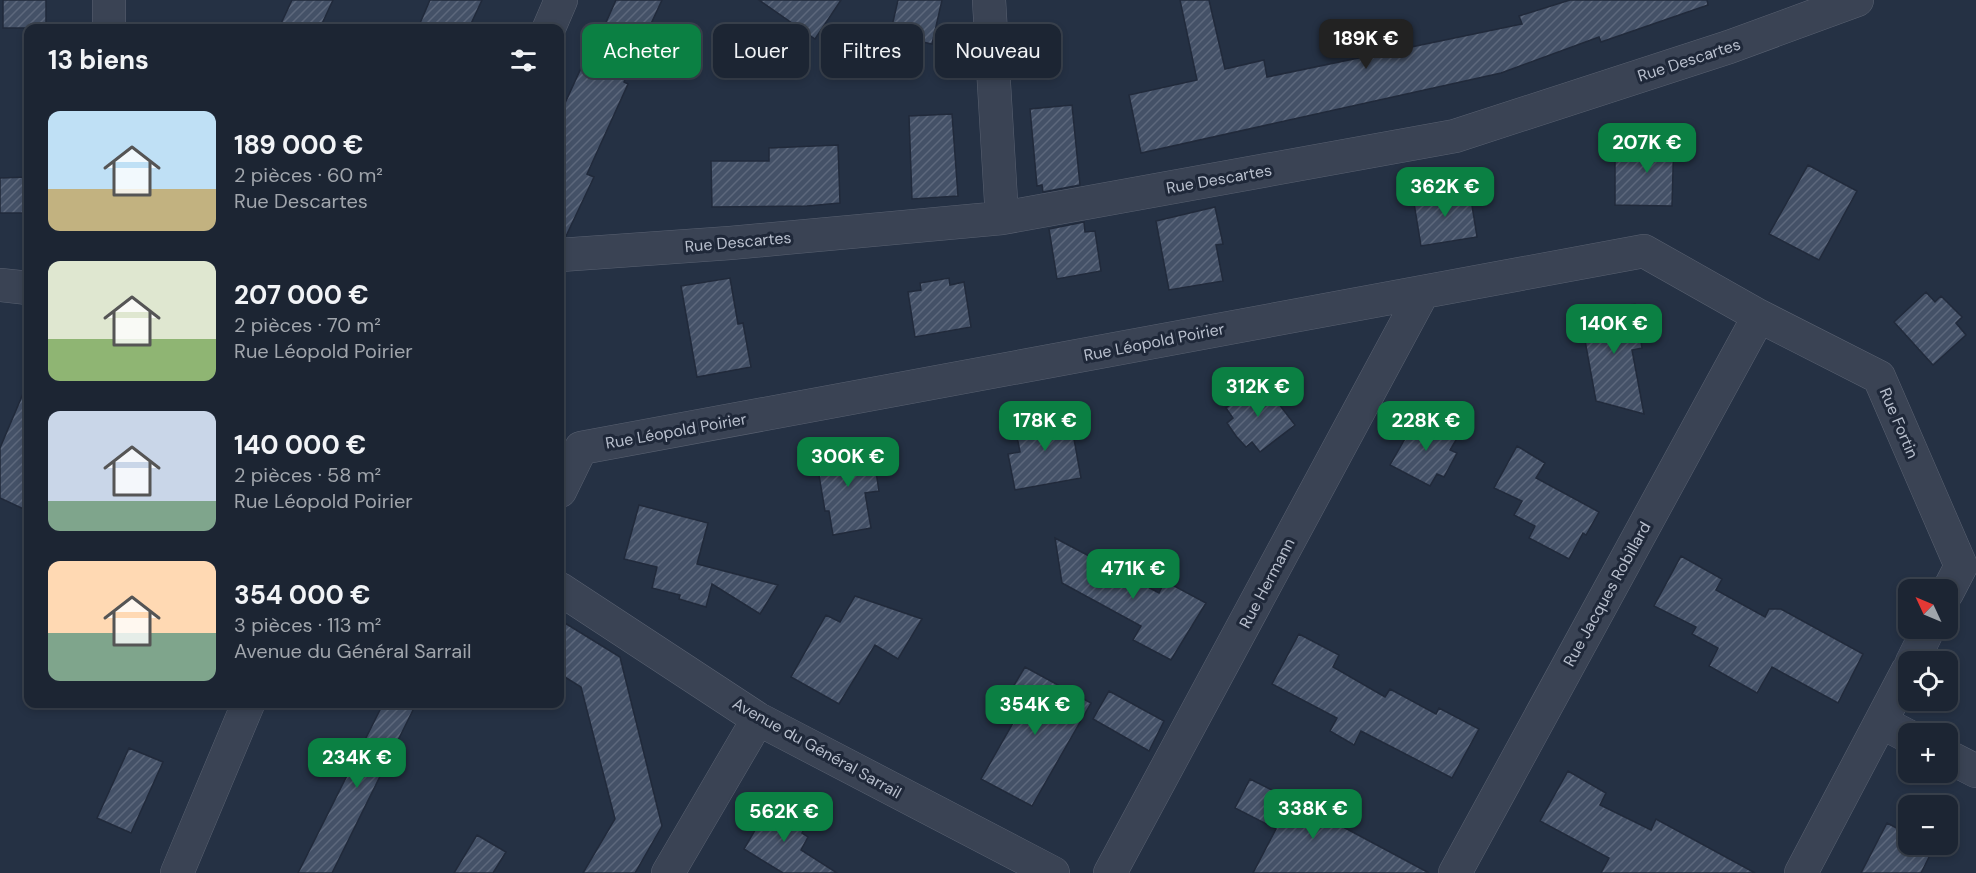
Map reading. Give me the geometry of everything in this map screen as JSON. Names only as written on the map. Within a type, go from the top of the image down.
[{"type":"street","points":[[109,0],[109,24]]},
{"type":"street","points":[[551,24],[561,0]]},
{"type":"street","points":[[989,0],[1002,218]]},
{"type":"street","name":"Rue Descartes","points":[[564,255],[730,243],[1002,218],[1455,136],[1717,51],[1792,12],[1857,0]]},
{"type":"street","name":"Rue Léopold Poirier","points":[[564,483],[581,448],[1644,251],[1759,316]]},
{"type":"street","points":[[0,285],[24,288]]},
{"type":"street","name":"Rue Hermann","points":[[1110,873],[1423,292]]},
{"type":"street","name":"Rue Fortin","points":[[1759,316],[1879,377],[1961,566],[1954,579]]},
{"type":"street","name":"Rue Jacques Robillard","points":[[1455,873],[1759,316]]},
{"type":"street","name":"Avenue du Général Sarrail","points":[[564,593],[758,719],[1053,873]]},
{"type":"street","points":[[177,873],[246,708]]},
{"type":"street","points":[[1801,873],[1895,729],[1899,711]]},
{"type":"street","points":[[668,873],[758,719]]},
{"type":"street","points":[[1958,762],[1976,771]]},
{"type":"building","points":[[3,0],[46,0],[46,24],[24,24],[24,28],[3,28]]},
{"type":"building","points":[[292,0],[333,0],[322,24],[281,24]]},
{"type":"building","points":[[430,0],[482,0],[471,24],[420,24]]},
{"type":"building","points":[[616,0],[662,0],[651,24],[605,24]]},
{"type":"building","points":[[759,0],[841,0],[825,24],[821,24],[821,30],[815,39],[809,35],[809,24],[793,24]]},
{"type":"building","points":[[898,0],[942,0],[932,44],[923,42],[923,24],[893,24]]},
{"type":"building","points":[[1180,0],[1209,0],[1225,69],[1264,60],[1267,77],[1522,24],[1519,16],[1570,0],[1707,0],[1708,5],[1601,42],[1599,37],[1501,73],[1141,153],[1129,95],[1197,80]]},
{"type":"building","points":[[582,66],[582,78],[626,78],[624,82],[628,84],[587,174],[594,177],[566,236],[564,236],[564,105]]},
{"type":"building","points":[[1072,105],[1080,185],[1043,192],[1042,185],[1037,186],[1030,109]]},
{"type":"building","points":[[952,114],[958,196],[912,199],[909,116]]},
{"type":"building","points":[[1646,132],[1674,134],[1672,206],[1615,205],[1615,158],[1629,158],[1629,151],[1645,151]]},
{"type":"building","points":[[838,145],[840,203],[807,206],[712,207],[711,161],[769,161],[769,148]]},
{"type":"building","points":[[1808,165],[1857,191],[1819,260],[1769,234]]},
{"type":"building","points":[[24,177],[24,213],[0,213],[0,178]]},
{"type":"building","points":[[1455,188],[1457,195],[1470,193],[1477,237],[1421,246],[1414,203],[1427,201],[1426,193]]},
{"type":"building","points":[[1215,207],[1223,244],[1216,245],[1223,281],[1169,290],[1156,221]]},
{"type":"building","points":[[1084,222],[1085,232],[1095,231],[1101,271],[1057,279],[1049,229]]},
{"type":"building","points":[[730,278],[738,324],[743,323],[751,367],[697,377],[681,286]]},
{"type":"building","points":[[949,278],[950,285],[964,282],[971,327],[915,337],[908,292],[921,290],[920,283]]},
{"type":"building","points":[[1926,292],[1935,302],[1941,296],[1962,317],[1956,323],[1966,335],[1933,365],[1894,322]]},
{"type":"building","points":[[1635,304],[1642,348],[1632,350],[1644,414],[1596,401],[1580,313]]},
{"type":"building","points":[[1261,381],[1295,425],[1260,452],[1252,442],[1246,447],[1236,436],[1227,423],[1233,418],[1226,408]]},
{"type":"building","points":[[24,391],[24,509],[0,498],[0,448]]},
{"type":"building","points":[[1069,411],[1081,478],[1015,490],[1008,454],[1020,452],[1014,421]]},
{"type":"building","points":[[1418,416],[1458,437],[1450,450],[1457,453],[1444,477],[1437,474],[1430,486],[1390,465]]},
{"type":"building","points":[[1517,446],[1545,463],[1536,478],[1599,512],[1586,535],[1583,533],[1569,559],[1529,538],[1535,526],[1514,515],[1522,501],[1494,488]]},
{"type":"building","points":[[872,447],[879,491],[865,493],[871,528],[833,535],[829,511],[825,511],[816,457]]},
{"type":"building","points":[[639,505],[708,523],[697,564],[778,585],[760,614],[712,584],[706,607],[679,599],[680,595],[652,588],[657,567],[624,559]]},
{"type":"building","points":[[1055,538],[1159,593],[1165,581],[1206,603],[1171,660],[1133,640],[1141,626],[1062,583]]},
{"type":"building","points":[[1681,556],[1722,579],[1716,590],[1765,617],[1769,609],[1781,609],[1863,654],[1838,703],[1772,667],[1757,693],[1709,666],[1718,648],[1692,634],[1696,627],[1654,606]]},
{"type":"building","points":[[855,596],[922,619],[898,659],[875,645],[839,704],[791,677],[826,615],[840,622]]},
{"type":"building","points":[[564,622],[620,657],[662,826],[635,873],[583,873],[615,819],[581,687],[564,676]]},
{"type":"building","points":[[1299,634],[1339,655],[1333,667],[1385,697],[1390,689],[1436,714],[1439,708],[1479,729],[1452,778],[1361,731],[1354,745],[1330,731],[1337,718],[1272,684]]},
{"type":"building","points":[[1025,667],[1091,703],[1032,806],[981,779],[1021,709],[1004,702]]},
{"type":"building","points":[[1109,691],[1164,721],[1149,751],[1093,719]]},
{"type":"building","points":[[381,708],[414,708],[332,873],[298,873]]},
{"type":"building","points":[[129,748],[163,762],[131,833],[97,818]]},
{"type":"building","points":[[1568,771],[1606,793],[1600,805],[1651,830],[1656,819],[1755,873],[1601,873],[1609,858],[1540,821]]},
{"type":"building","points":[[1250,779],[1429,873],[1253,873],[1276,829],[1235,808]]},
{"type":"building","points":[[772,801],[808,822],[802,833],[808,837],[801,850],[837,873],[783,873],[744,849]]},
{"type":"building","points":[[1887,823],[1898,829],[1898,855],[1930,855],[1921,873],[1861,873]]},
{"type":"building","points":[[477,835],[506,852],[493,873],[454,873]]}]
